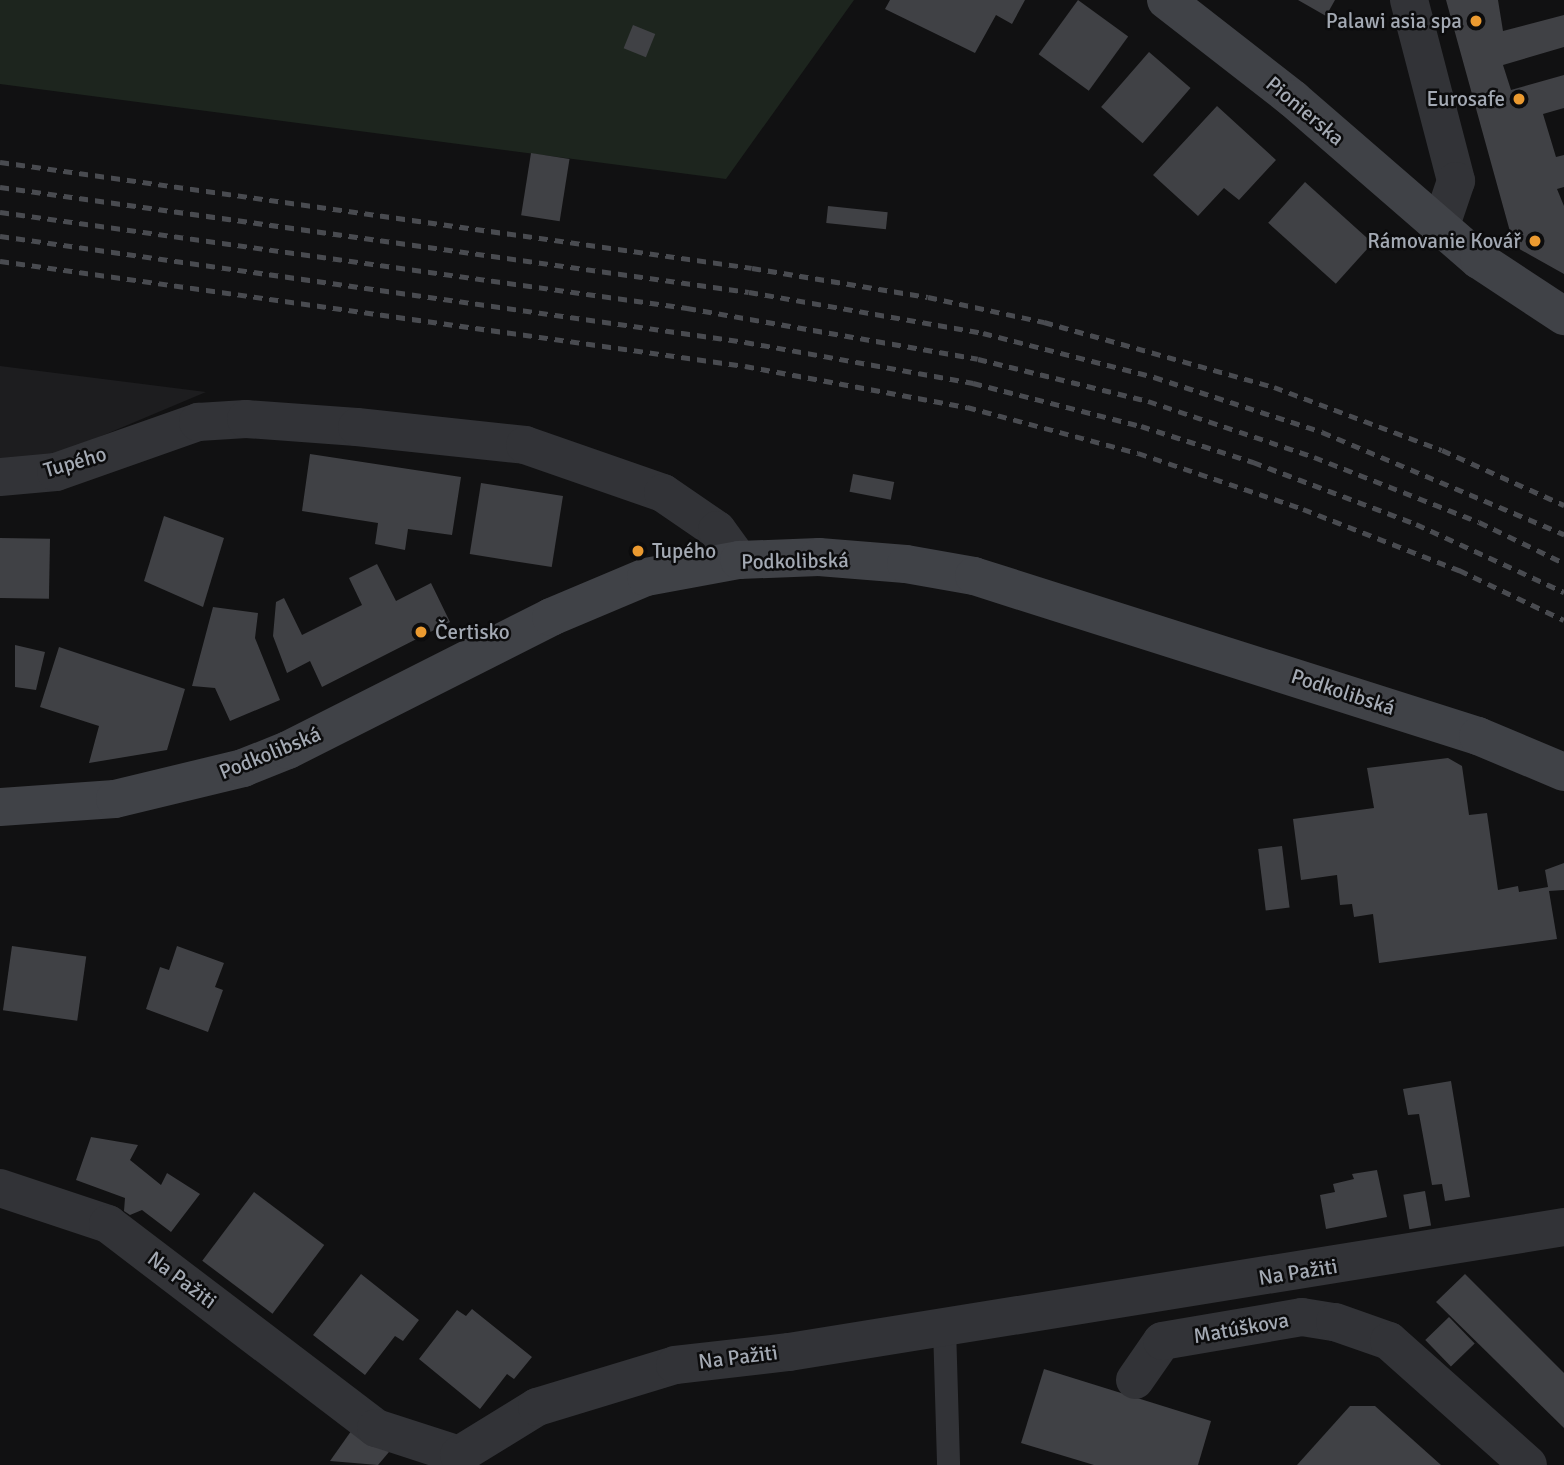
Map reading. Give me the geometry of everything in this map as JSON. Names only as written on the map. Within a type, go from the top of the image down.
[{"type":"street","points":[[1409,0],[1456,181],[1440,228]]},
{"type":"street","name":"Pionierska","points":[[1182,5],[1440,228],[1521,290],[1564,316]]},
{"type":"street","name":"Tupého","points":[[0,477],[56,472],[198,422],[246,419],[357,427],[524,445],[663,493],[717,530],[739,560]]},
{"type":"street","name":"Podkolibská","points":[[0,807],[116,799],[243,768],[288,750],[595,597],[646,577],[739,560],[819,557],[906,564],[974,576],[1466,732],[1564,772]]},
{"type":"street","name":"Na Pažiti","points":[[0,1188],[108,1224],[376,1428],[459,1455],[537,1407],[676,1365],[944,1327],[1564,1227]]},
{"type":"street","name":"Matúškova","points":[[1135,1381],[1162,1341],[1302,1317],[1335,1322],[1389,1341],[1528,1465]]},
{"type":"lane","points":[[944,1327],[948,1465]]},
{"type":"shaded area","points":[[0,0],[854,0],[726,179],[0,84]]},
{"type":"shaded area","points":[[0,366],[206,392],[73,448],[21,464],[0,464]]},
{"type":"building","points":[[890,0],[1025,0],[1012,24],[996,15],[975,53],[885,9]]},
{"type":"building","points":[[1078,0],[1128,36],[1089,91],[1039,54]]},
{"type":"building","points":[[1298,0],[1335,0],[1326,16]]},
{"type":"building","points":[[1446,0],[1498,0],[1503,31],[1564,15],[1564,47],[1503,65],[1511,90],[1564,75],[1564,108],[1543,114],[1556,157],[1564,155],[1564,187],[1557,189],[1564,206],[1564,274],[1514,246]]},
{"type":"building","points":[[633,25],[655,34],[646,57],[624,48]]},
{"type":"building","points":[[1149,52],[1191,88],[1143,143],[1101,107]]},
{"type":"building","points":[[1217,106],[1276,160],[1239,200],[1224,188],[1198,216],[1153,175]]},
{"type":"building","points":[[531,153],[570,159],[560,221],[521,215]]},
{"type":"building","points":[[1305,182],[1373,243],[1336,284],[1268,223]]},
{"type":"building","points":[[828,206],[888,212],[886,229],[826,223]]},
{"type":"building","points":[[310,454],[461,477],[452,535],[408,529],[405,550],[375,544],[378,523],[302,511]]},
{"type":"building","points":[[853,474],[894,482],[891,500],[850,492]]},
{"type":"building","points":[[481,483],[563,496],[552,567],[470,554]]},
{"type":"building","points":[[164,516],[224,538],[203,607],[144,581]]},
{"type":"building","points":[[0,538],[50,539],[49,599],[0,598]]},
{"type":"building","points":[[377,564],[396,601],[431,583],[450,622],[322,687],[310,661],[287,673],[273,636],[276,602],[284,598],[302,635],[362,605],[349,578]]},
{"type":"building","points":[[213,607],[258,613],[255,638],[280,700],[230,721],[215,688],[192,686]]},
{"type":"building","points":[[15,645],[45,652],[36,690],[15,687]]},
{"type":"building","points":[[59,647],[185,689],[167,750],[89,763],[99,726],[40,707]]},
{"type":"building","points":[[1448,758],[1462,766],[1469,815],[1487,813],[1498,890],[1518,886],[1519,892],[1548,887],[1545,870],[1564,863],[1564,890],[1549,891],[1557,939],[1379,963],[1373,914],[1354,917],[1352,904],[1340,905],[1337,875],[1301,880],[1293,819],[1374,808],[1367,768]]},
{"type":"building","points":[[1282,846],[1290,908],[1266,910],[1258,849]]},
{"type":"building","points":[[12,946],[86,956],[77,1021],[3,1010]]},
{"type":"building","points":[[177,946],[224,963],[215,987],[223,990],[208,1032],[146,1009],[160,967],[169,970]]},
{"type":"building","points":[[1451,1081],[1470,1197],[1445,1201],[1442,1184],[1432,1185],[1419,1114],[1408,1115],[1403,1089]]},
{"type":"building","points":[[91,1137],[138,1145],[130,1160],[161,1185],[167,1173],[200,1194],[171,1232],[142,1210],[130,1215],[124,1211],[125,1198],[76,1180]]},
{"type":"building","points":[[1377,1170],[1387,1217],[1326,1229],[1320,1195],[1335,1192],[1333,1184],[1354,1179],[1352,1174]]},
{"type":"building","points":[[1425,1191],[1431,1225],[1409,1229],[1403,1195]]},
{"type":"building","points":[[254,1192],[324,1245],[273,1314],[202,1261]]},
{"type":"building","points":[[361,1274],[419,1320],[403,1341],[395,1336],[365,1375],[313,1335]]},
{"type":"building","points":[[1465,1274],[1564,1373],[1564,1428],[1436,1302]]},
{"type":"building","points":[[472,1309],[532,1357],[514,1379],[507,1374],[480,1409],[419,1359],[457,1310],[466,1316]]},
{"type":"building","points":[[1449,1317],[1475,1344],[1451,1367],[1425,1340]]},
{"type":"building","points":[[1044,1369],[1211,1421],[1198,1465],[1094,1465],[1021,1443]]},
{"type":"building","points":[[1350,1406],[1375,1406],[1441,1465],[1297,1465]]},
{"type":"building","points":[[354,1427],[389,1452],[378,1465],[330,1461]]},
{"type":"railway","points":[[0,162],[752,268],[928,297],[1044,322],[1274,387],[1442,450],[1564,505]]},
{"type":"railway","points":[[0,187],[749,292],[983,333],[1154,377],[1322,432],[1564,534]]},
{"type":"railway","points":[[0,212],[687,308],[978,359],[1148,401],[1314,457],[1479,522],[1564,563]]},
{"type":"railway","points":[[0,236],[745,342],[973,383],[1141,426],[1253,462],[1416,524],[1564,592]]},
{"type":"railway","points":[[0,261],[745,366],[967,407],[1138,453],[1303,509],[1459,570],[1564,620]]},
{"type":"place","name":"Palawi asia spa","points":[[1476,21]]},
{"type":"place","name":"Eurosafe","points":[[1519,99]]},
{"type":"place","name":"Rámovanie Kovář","points":[[1535,241]]},
{"type":"place","name":"Tupého","points":[[638,551]]},
{"type":"place","name":"Čertisko","points":[[421,632]]}]
